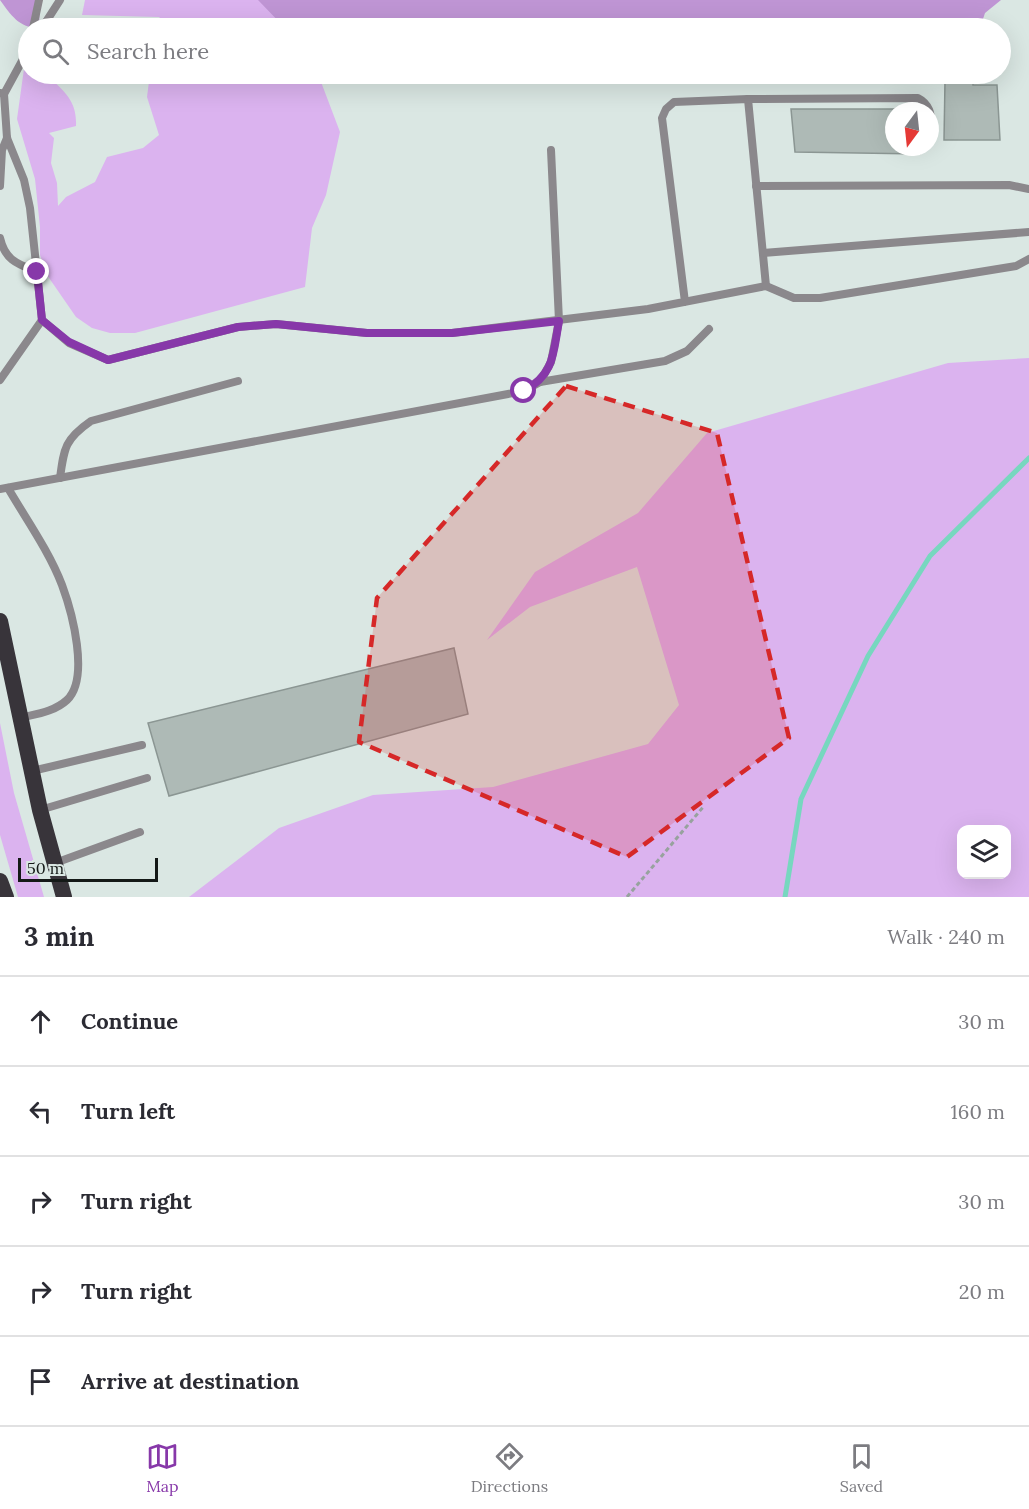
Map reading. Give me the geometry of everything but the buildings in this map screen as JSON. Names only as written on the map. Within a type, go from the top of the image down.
[{"type":"highway","points":[[0,621],[18,718],[39,810],[64,897]]},
{"type":"highway","points":[[0,881],[6,897]]},
{"type":"lane","points":[[35,18],[39,0]]},
{"type":"lane","points":[[48,18],[60,0]]},
{"type":"lane","points":[[0,380],[42,320],[24,180],[7,138],[2,93],[18,67]]},
{"type":"lane","points":[[685,302],[662,118],[666,109],[674,102],[918,98],[926,102]]},
{"type":"lane","points":[[748,99],[766,286]]},
{"type":"lane","points":[[0,186],[2,150],[7,138]]},
{"type":"lane","points":[[540,382],[551,362],[559,321],[551,150]]},
{"type":"lane","points":[[756,186],[1009,185],[1029,189]]},
{"type":"lane","points":[[763,253],[1029,232]]},
{"type":"lane","points":[[0,238],[4,253],[20,265],[37,272]]},
{"type":"lane","points":[[42,320],[69,342],[108,360],[238,327],[276,324],[367,333],[452,333],[559,321],[685,302],[766,286],[794,298],[820,298],[1016,266],[1029,259]]},
{"type":"lane","points":[[18,718],[56,708],[69,699],[77,681],[78,647],[62,584],[4,488],[524,391],[540,382],[665,361],[687,351],[709,329]]},
{"type":"lane","points":[[60,478],[63,449],[73,434],[91,421],[238,381]]},
{"type":"lane","points":[[31,772],[141,745]]},
{"type":"lane","points":[[39,810],[147,778]]},
{"type":"lane","points":[[55,863],[140,832]]},
{"type":"path","points":[[627,897],[704,806]]},
{"type":"highlighted area","points":[[566,386],[717,433],[789,738],[627,857],[359,742],[377,598]]},
{"type":"shaded area","points":[[0,0],[40,0],[39,18],[18,18],[18,20]]},
{"type":"shaded area","points":[[85,0],[261,0],[280,18],[160,18],[82,15]]},
{"type":"shaded area","points":[[258,0],[1001,0],[985,13],[983,18],[275,18]]},
{"type":"shaded area","points":[[22,84],[56,84],[69,98],[75,110],[76,126],[49,133],[54,138],[51,163],[57,183],[58,206],[66,197],[95,182],[107,157],[143,148],[159,135],[147,97],[149,84],[322,84],[340,132],[326,195],[312,228],[305,287],[135,333],[110,333],[92,328],[76,317],[47,275],[40,255],[40,227],[35,179],[17,119]]},
{"type":"shaded area","points":[[1029,358],[1029,897],[189,897],[279,828],[373,795],[493,787],[648,744],[679,705],[637,567],[530,607],[487,640],[535,572],[638,513],[707,433],[948,363]]},
{"type":"shaded area","points":[[0,723],[14,793],[44,897],[18,897],[0,835]]},
{"type":"waterway","points":[[785,897],[801,799],[868,656],[930,556],[1029,458]]},
{"type":"route","points":[[37,272],[42,320],[69,342],[108,360],[238,327],[276,324],[367,333],[452,333],[559,321],[551,362],[540,382],[524,391]]}]
